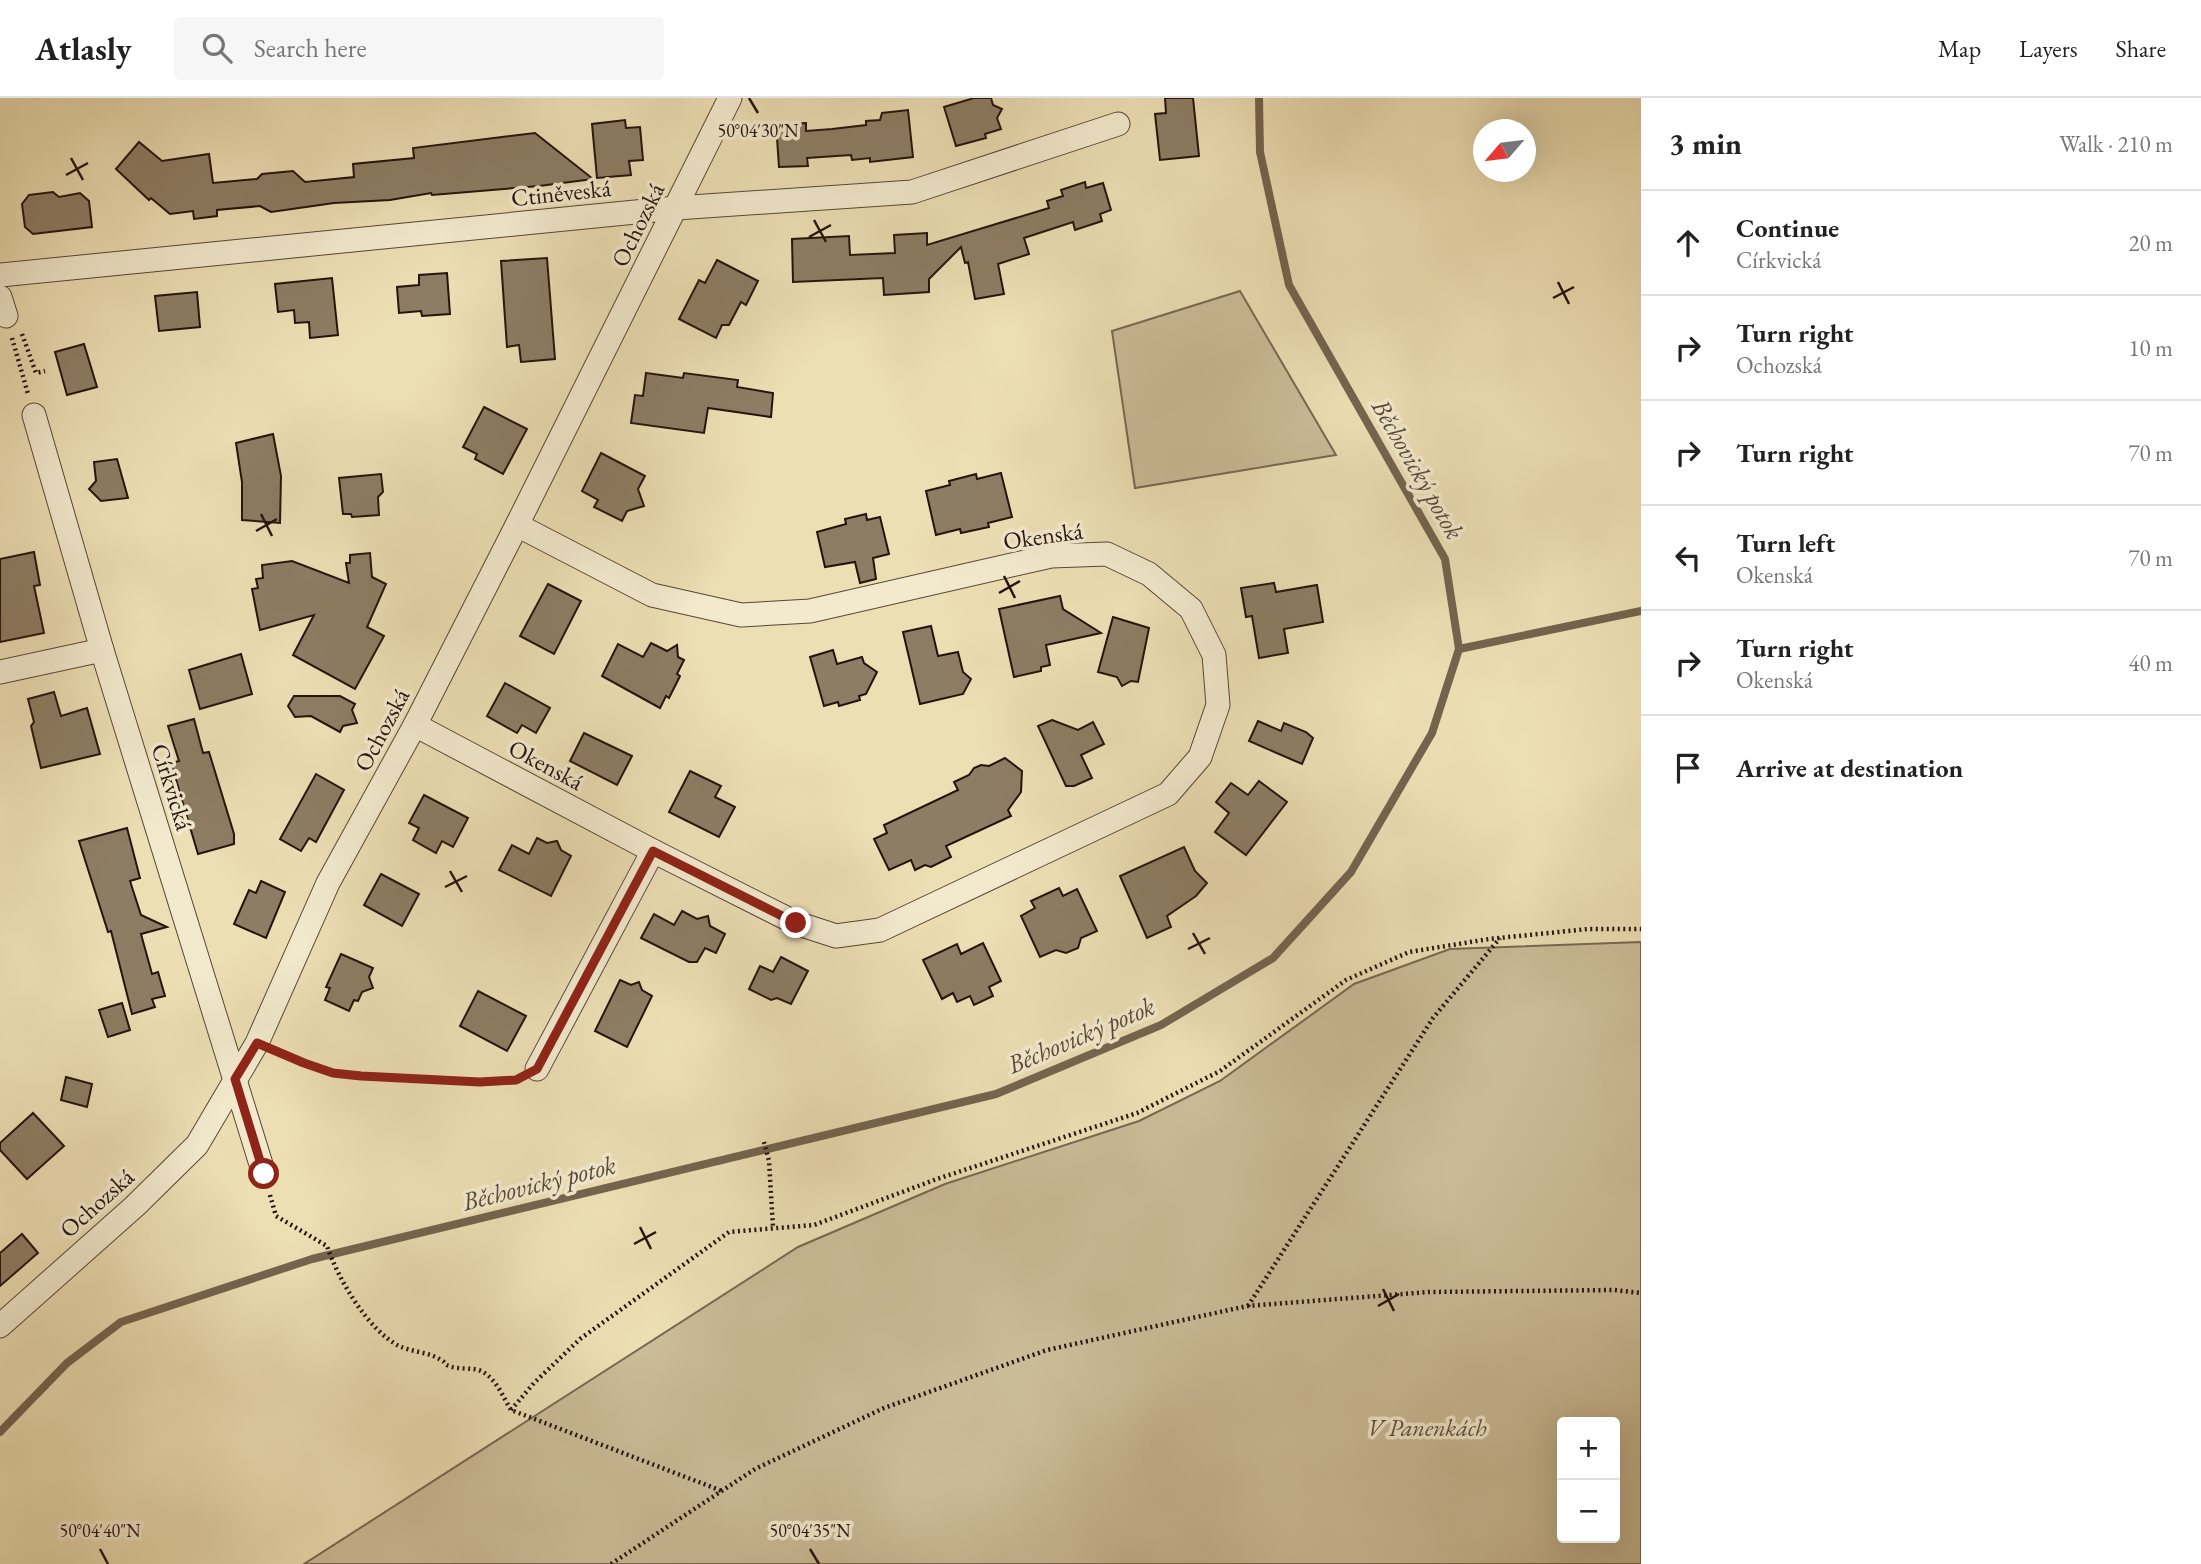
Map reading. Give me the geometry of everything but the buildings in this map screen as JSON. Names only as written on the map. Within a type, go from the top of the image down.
[{"type":"street","name":"Ochozská","points":[[0,1326],[135,1206],[197,1145],[257,1043],[328,883],[415,725],[730,98]]},
{"type":"street","name":"Ctiněveská","points":[[0,275],[676,208],[912,192],[1118,124]]},
{"type":"street","name":"Církvická","points":[[34,415],[102,650],[264,1174]]},
{"type":"street","name":"Okenská","points":[[415,725],[796,923],[836,936],[880,930],[1168,794],[1200,757],[1218,705],[1214,655],[1191,609],[1149,574],[1107,554],[1051,556],[810,611],[741,615],[652,595],[517,525]]},
{"type":"street","points":[[0,671],[102,650]]},
{"type":"street","points":[[537,1069],[653,851]]},
{"type":"path","points":[[3,306],[34,415]]},
{"type":"path","points":[[511,1410],[580,1339],[729,1232],[814,1225],[937,1179],[1137,1113],[1220,1071],[1346,980],[1409,952],[1501,938],[1588,929],[1641,929]]},
{"type":"path","points":[[1247,1306],[1433,1018],[1501,938]]},
{"type":"path","points":[[257,1043],[333,1073],[361,1076],[480,1082],[516,1080],[537,1069]]},
{"type":"path","points":[[764,1142],[769,1161],[773,1227]]},
{"type":"path","points":[[264,1174],[276,1216],[327,1247],[348,1290],[380,1333],[400,1347],[440,1359],[447,1366],[482,1371],[497,1385],[511,1410],[722,1491]]},
{"type":"path","points":[[611,1564],[755,1469],[884,1408],[1047,1350],[1247,1306],[1429,1292],[1614,1290],[1641,1293]]},
{"type":"green space","points":[[1240,291],[1336,455],[1135,488],[1112,331]]},
{"type":"green space","name":"V Panenkách","points":[[1641,942],[1641,1564],[304,1564],[798,1247],[945,1184],[1139,1121],[1220,1081],[1354,984],[1450,949]]},
{"type":"waterway","name":"Běchovický potok","points":[[0,1432],[67,1363],[121,1322],[312,1259],[996,1094],[1161,1025],[1273,958],[1351,872],[1432,733],[1459,649],[1445,559],[1289,285],[1260,152],[1259,98]]},
{"type":"waterway","points":[[1459,649],[1641,611]]},
{"type":"route","points":[[264,1174],[235,1079],[257,1043],[333,1073],[480,1082],[516,1080],[537,1069],[653,851],[796,923]]}]
